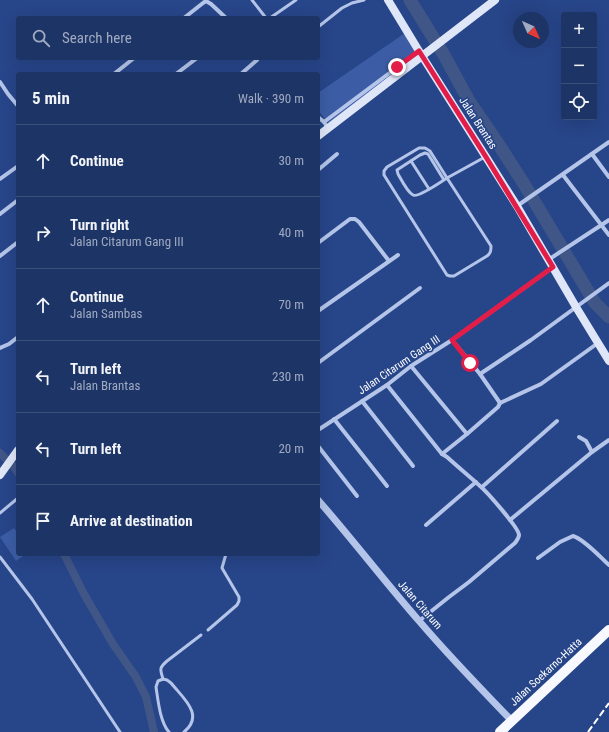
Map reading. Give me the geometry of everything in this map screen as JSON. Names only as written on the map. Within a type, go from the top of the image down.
[{"type":"main road","name":"Jalan Brantas","points":[[388,0],[424,53],[486,157],[519,204],[551,258],[553,267],[609,361]]},
{"type":"main road","points":[[320,133],[326,125],[449,36],[495,0]]},
{"type":"main road","points":[[0,475],[16,452]]},
{"type":"main road","name":"Jalan Soekarno-Hatta","points":[[500,732],[609,630]]},
{"type":"street","points":[[187,16],[206,1],[224,16]]},
{"type":"street","points":[[116,72],[132,60]]},
{"type":"street","points":[[178,72],[194,60]]},
{"type":"street","points":[[243,72],[257,60]]},
{"type":"street","points":[[0,82],[16,104]]},
{"type":"street","points":[[320,119],[326,125]]},
{"type":"street","points":[[519,204],[609,142]]},
{"type":"street","points":[[320,168],[337,154]]},
{"type":"street","points":[[592,154],[609,177]]},
{"type":"street","points":[[0,179],[16,167]]},
{"type":"street","points":[[563,175],[609,235]]},
{"type":"street","points":[[0,214],[16,202]]},
{"type":"street","points":[[320,242],[350,219],[355,219],[359,222],[389,261]]},
{"type":"street","points":[[551,258],[609,220]]},
{"type":"street","points":[[0,256],[16,244]]},
{"type":"street","points":[[320,310],[398,254]]},
{"type":"street","name":"Jalan Citarum Gang III","points":[[320,429],[452,340],[553,267]]},
{"type":"street","points":[[480,374],[531,340],[609,283]]},
{"type":"street","points":[[320,362],[420,288]]},
{"type":"street","points":[[0,348],[16,339]]},
{"type":"street","points":[[452,340],[480,374],[500,403]]},
{"type":"street","points":[[442,454],[467,434],[500,403],[541,384],[598,343]]},
{"type":"street","points":[[412,366],[467,434]]},
{"type":"street","points":[[387,385],[442,454],[482,487],[510,520],[519,535],[515,543],[469,582],[419,621]]},
{"type":"street","points":[[362,401],[413,466]]},
{"type":"street","points":[[334,419],[387,486]]},
{"type":"street","points":[[482,487],[557,421]]},
{"type":"street","points":[[579,437],[586,441],[592,452]]},
{"type":"street","points":[[510,520],[592,452],[609,440]]},
{"type":"street","points":[[320,449],[357,496]]},
{"type":"street","points":[[426,525],[476,482]]},
{"type":"street","name":"Jalan Citarum","points":[[320,502],[419,621],[461,668],[512,720]]},
{"type":"street","points":[[538,558],[560,542],[575,536],[586,544],[609,566]]},
{"type":"lane","points":[[252,0],[264,16]]},
{"type":"lane","points":[[273,16],[296,0]]},
{"type":"lane","points":[[320,25],[342,8],[352,3],[364,0]]},
{"type":"lane","points":[[419,148],[425,148],[430,151],[435,162],[491,246],[490,254],[454,276],[447,275],[384,175],[384,171],[387,167],[419,148]]},
{"type":"lane","points":[[435,162],[428,154],[425,153],[397,170],[408,191],[412,195],[415,196],[420,194],[486,157]]},
{"type":"lane","points":[[411,161],[429,189]]},
{"type":"lane","points":[[0,514],[16,500]]},
{"type":"lane","points":[[208,630],[236,605],[239,597],[222,568],[225,556]]},
{"type":"lane","points":[[0,557],[32,599],[120,732]]},
{"type":"lane","points":[[184,732],[192,722],[192,711],[171,684],[167,680],[163,679],[160,670],[167,661],[201,635]]},
{"type":"lane","points":[[163,679],[158,681],[156,687],[162,721],[169,732]]},
{"type":"shaded area","points":[[405,33],[419,56],[329,124],[320,113],[320,92]]},
{"type":"shaded area","points":[[14,528],[16,531],[16,556],[23,556],[16,561],[0,537]]},
{"type":"waterway","points":[[410,0],[444,55],[469,101],[524,184],[595,303],[609,317]]},
{"type":"waterway","points":[[0,453],[16,470]]},
{"type":"waterway","points":[[65,556],[84,594],[113,644],[136,677],[146,697],[154,732]]},
{"type":"railway","points":[[588,732],[609,703]]},
{"type":"route","points":[[397,67],[419,51],[517,206],[553,267],[452,340],[470,363]]}]
